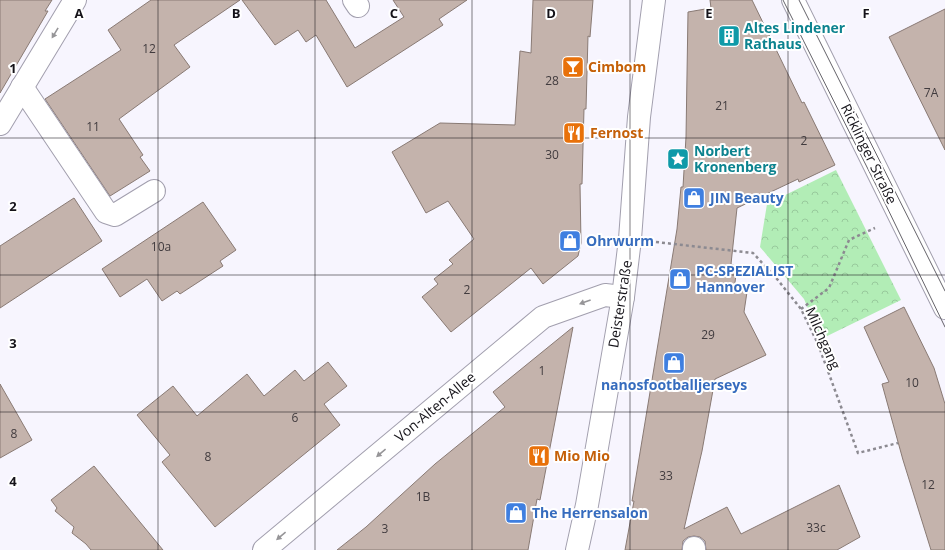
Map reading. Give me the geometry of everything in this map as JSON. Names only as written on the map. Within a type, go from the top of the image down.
[{"type":"street","points":[[0,124],[75,0]]},
{"type":"street","name":"Deisterstraße","points":[[639,0],[647,56]]},
{"type":"street","name":"Deisterstraße","points":[[577,550],[587,505],[622,297],[630,239],[640,117],[654,0]]},
{"type":"street","name":"Ricklinger Straße","points":[[793,0],[945,308]]},
{"type":"street","points":[[22,87],[106,212],[115,215],[154,191]]},
{"type":"street","name":"Von-Alten-Allee","points":[[264,550],[543,318],[605,295],[622,297]]},
{"type":"path","points":[[800,309],[829,288],[849,240],[867,232]]},
{"type":"path","name":"Milchgang","points":[[630,239],[753,254],[777,280],[800,309],[818,344],[858,453],[898,443]]},
{"type":"green space","points":[[836,170],[901,300],[821,339],[804,299],[760,247],[767,204]]},
{"type":"building","points":[[0,0],[52,0],[45,11],[48,11],[0,93]]},
{"type":"building","points":[[151,0],[240,0],[174,45],[190,67],[119,119],[143,155],[140,157],[150,171],[110,196],[45,99],[121,50],[108,30]]},
{"type":"building","points":[[242,0],[326,0],[355,48],[404,17],[393,0],[467,0],[439,19],[443,25],[347,87],[316,35],[306,42],[298,30],[275,45]]},
{"type":"building","points":[[533,0],[593,0],[590,37],[588,36],[582,184],[580,184],[581,243],[578,256],[543,284],[531,268],[451,332],[422,297],[438,284],[434,279],[453,264],[449,260],[474,239],[448,201],[426,213],[392,152],[440,123],[515,125],[520,51],[531,53]]},
{"type":"building","points":[[710,0],[752,0],[802,103],[804,102],[835,165],[799,182],[798,179],[737,208],[731,264],[737,267],[734,290],[747,292],[744,312],[766,355],[715,379],[702,451],[684,529],[727,507],[741,534],[839,485],[860,537],[837,550],[706,550],[705,541],[700,537],[694,536],[688,537],[683,541],[682,550],[625,550],[677,229],[681,187],[683,187],[686,137],[688,12],[711,8]]},
{"type":"building","points":[[945,9],[945,150],[889,37]]},
{"type":"building","points":[[74,198],[102,241],[0,308],[0,246]]},
{"type":"building","points":[[203,202],[236,250],[220,261],[223,266],[180,294],[177,291],[162,301],[147,279],[120,297],[102,269]]},
{"type":"building","points":[[904,307],[934,368],[945,404],[945,550],[931,550],[903,460],[882,384],[889,382],[864,327]]},
{"type":"building","points":[[573,327],[540,500],[537,499],[528,550],[337,550],[366,527],[435,464],[505,407],[493,392]]},
{"type":"building","points":[[328,362],[347,386],[324,404],[340,425],[215,527],[162,462],[170,455],[137,415],[173,386],[197,416],[247,374],[264,396],[295,370],[304,381]]},
{"type":"building","points":[[0,384],[32,440],[0,458]]},
{"type":"building","points":[[94,466],[163,550],[91,550],[72,533],[74,527],[55,511],[57,508],[51,500]]},
{"type":"tram line","points":[[783,0],[882,197],[945,327]]},
{"type":"tram line","points":[[799,0],[945,291]]},
{"type":"place","name":"Altes Lindener Rathaus","points":[[729,36]]},
{"type":"place","name":"Cimbom","points":[[573,67]]},
{"type":"place","name":"Fernost","points":[[574,133]]},
{"type":"place","name":"Norbert Kronenberg","points":[[678,159]]},
{"type":"place","name":"JIN Beauty","points":[[694,198]]},
{"type":"place","name":"Ohrwurm","points":[[570,241]]},
{"type":"place","name":"PC-SPEZIALIST Hannover","points":[[680,279]]},
{"type":"place","name":"nanosfootballjerseys","points":[[674,363]]},
{"type":"place","name":"Mio Mio","points":[[539,456]]},
{"type":"place","name":"The Herrensalon","points":[[516,513]]}]
